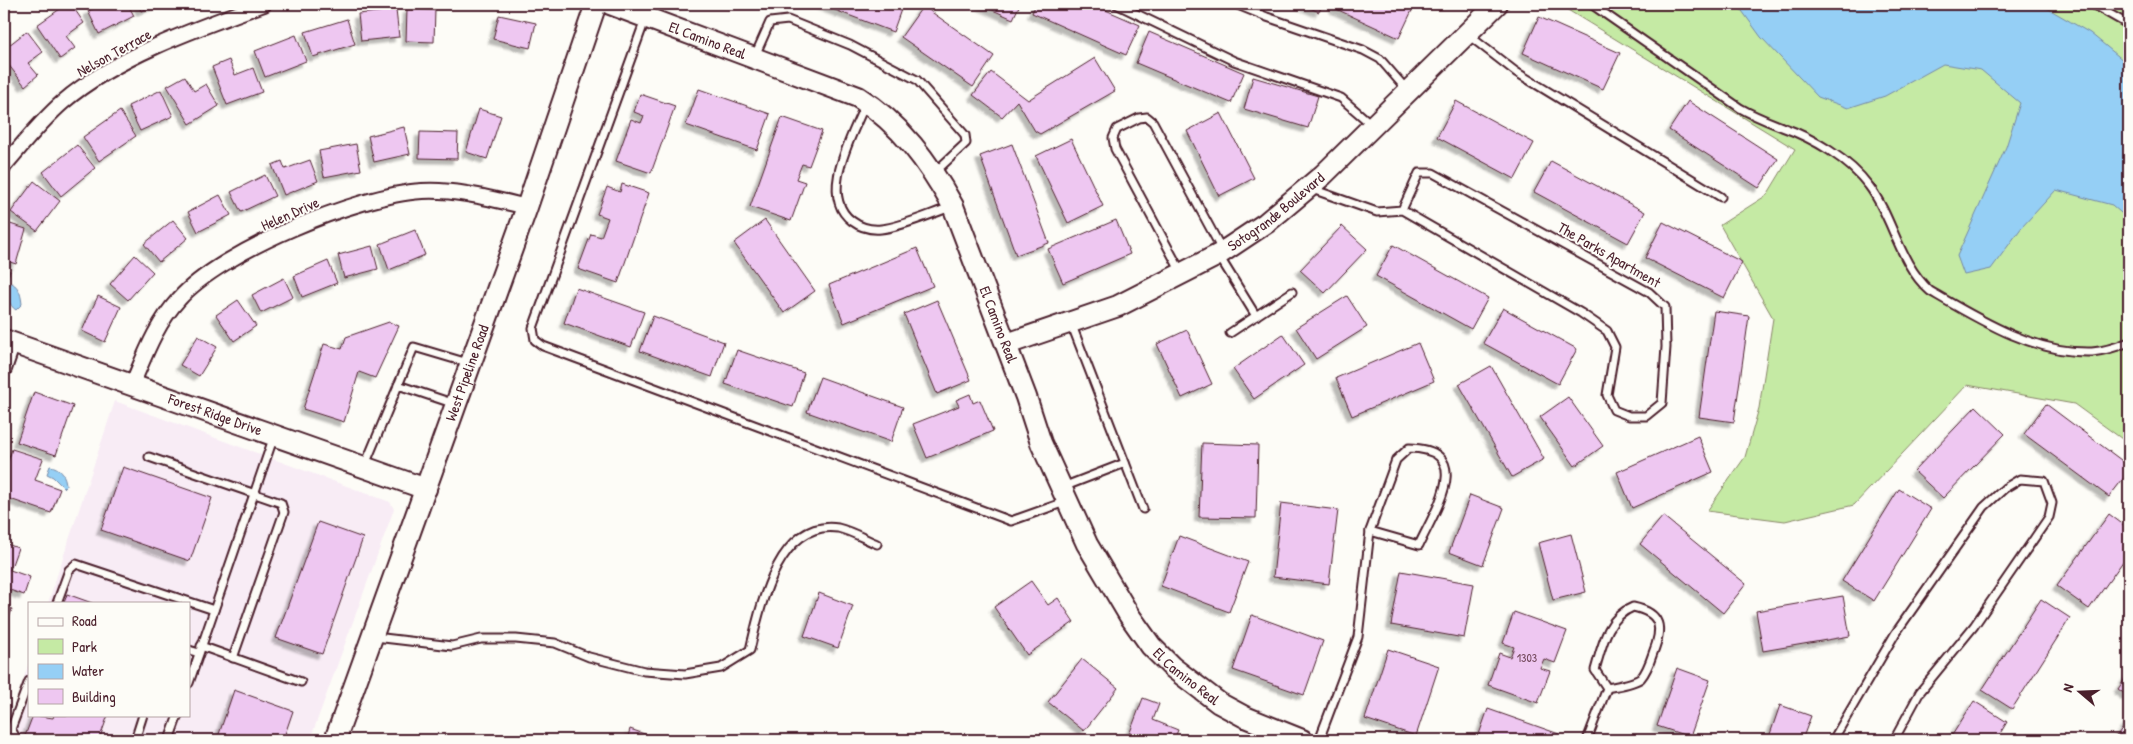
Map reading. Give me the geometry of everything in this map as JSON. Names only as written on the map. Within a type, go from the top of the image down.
[{"type":"street","name":"Nelson Terrace","points":[[4,166],[44,120],[65,101],[95,80],[137,56],[193,30],[264,4]]},
{"type":"street","name":"West Pipeline Road","points":[[335,740],[527,207],[596,4]]},
{"type":"street","name":"El Camino Real","points":[[610,4],[866,102],[902,131],[934,173],[953,206],[1007,344],[1041,443],[1087,544],[1129,616],[1151,646],[1172,667],[1219,703],[1245,717],[1302,740]]},
{"type":"street","name":"Sotogrande Boulevard","points":[[1007,344],[1118,306],[1182,275],[1266,224],[1374,126],[1497,4]]},
{"type":"street","name":"Helen Drive","points":[[132,385],[151,339],[166,314],[187,291],[226,261],[313,219],[386,196],[423,191],[482,196],[527,207]]},
{"type":"street","name":"Forest Ridge Drive","points":[[8,342],[426,489]]},
{"type":"street","points":[[4,370],[8,342]]},
{"type":"lane","points":[[1116,4],[1234,61],[1341,98],[1374,126]]},
{"type":"lane","points":[[1235,4],[1267,18],[1371,54],[1380,59],[1409,92]]},
{"type":"lane","points":[[1591,4],[1740,108],[1759,119],[1783,127],[1820,145],[1844,161],[1869,185],[1884,210],[1906,262],[1920,282],[1930,291],[2016,336],[2036,343],[2077,351],[2094,352],[2129,342]]},
{"type":"lane","points":[[2092,4],[2129,25]]},
{"type":"lane","points":[[646,17],[533,328],[536,340],[543,346],[1012,521],[1125,462]]},
{"type":"lane","points":[[754,58],[770,22],[788,20],[850,45],[917,80],[935,98],[965,135],[966,143],[934,173]]},
{"type":"lane","points":[[1467,34],[1516,72],[1721,197]]},
{"type":"lane","points":[[866,102],[838,173],[837,202],[841,210],[859,226],[882,229],[953,206]]},
{"type":"lane","points":[[1182,275],[1115,149],[1113,138],[1116,129],[1139,118],[1147,117],[1153,122],[1220,253],[1256,316]]},
{"type":"lane","name":"The Parks Apartment","points":[[1418,173],[1433,173],[1649,292],[1665,307],[1666,347],[1662,403],[1646,416],[1629,416],[1614,410],[1607,395],[1615,347],[1607,331],[1513,273],[1402,210],[1418,173]]},
{"type":"lane","points":[[1308,187],[1377,212],[1402,210]]},
{"type":"lane","points":[[1230,333],[1292,292]]},
{"type":"lane","points":[[1071,323],[1143,509]]},
{"type":"lane","points":[[364,467],[414,347],[471,364]]},
{"type":"lane","points":[[398,385],[456,404]]},
{"type":"lane","points":[[190,680],[274,435]]},
{"type":"lane","points":[[1319,740],[1358,637],[1370,531],[1393,465],[1403,451],[1409,448],[1430,452],[1440,458],[1446,466],[1447,476],[1442,497],[1419,545],[1370,531]]},
{"type":"lane","points":[[149,457],[281,503],[284,512],[233,658]]},
{"type":"lane","points":[[1832,740],[1895,634],[1984,507],[2004,488],[2020,479],[2044,482],[2052,503],[2049,517],[1974,626],[1920,692],[1894,740]]},
{"type":"lane","points":[[374,636],[452,646],[481,639],[516,639],[555,643],[589,657],[644,671],[685,674],[721,668],[750,650],[770,578],[788,548],[812,531],[838,528],[877,544]]},
{"type":"lane","points":[[57,602],[69,570],[76,564],[214,610]]},
{"type":"lane","points":[[1633,607],[1645,610],[1655,616],[1659,626],[1659,638],[1648,667],[1640,679],[1607,688],[1595,670],[1605,638],[1615,617],[1624,610],[1633,607]]},
{"type":"lane","points":[[190,650],[200,650],[233,658],[301,682]]},
{"type":"lane","points":[[17,740],[11,729],[28,683]]},
{"type":"lane","points":[[1587,740],[1607,688]]},
{"type":"lane","points":[[135,740],[143,716]]},
{"type":"lane","points":[[169,740],[178,716]]},
{"type":"shaded area","points":[[115,401],[390,502],[394,509],[310,740],[4,740],[28,665],[28,716],[190,716],[190,602],[48,602]]},
{"type":"green space","points":[[1558,4],[2129,4],[2129,444],[2074,404],[1967,385],[1854,505],[1785,521],[1707,511],[1745,457],[1759,408],[1773,318],[1720,225],[1767,195],[1795,149]]},
{"type":"water","points":[[1737,4],[2040,4],[2090,33],[2129,65],[2129,220],[2112,205],[2056,190],[2022,227],[1991,269],[1964,275],[1957,256],[2006,147],[2020,103],[1981,70],[1943,64],[1885,96],[1848,108],[1818,97],[1761,37]]},
{"type":"water","points":[[12,283],[21,295],[22,301],[22,304],[16,310],[11,305],[7,295],[8,284]]},
{"type":"water","points":[[50,466],[57,468],[64,476],[66,486],[64,488],[47,474]]},
{"type":"building","points":[[67,4],[71,4],[84,23],[66,36],[75,48],[60,59],[37,25]]},
{"type":"building","points":[[104,4],[128,4],[134,16],[99,34],[88,11]]},
{"type":"building","points":[[138,4],[159,4],[141,11]]},
{"type":"building","points":[[819,4],[903,4],[893,32]]},
{"type":"building","points":[[979,4],[1020,4],[1013,19]]},
{"type":"building","points":[[1036,4],[1092,4],[1140,25],[1126,55],[1032,13]]},
{"type":"building","points":[[1301,4],[1323,4],[1319,12]]},
{"type":"building","points":[[1336,4],[1415,4],[1399,38],[1334,8]]},
{"type":"building","points":[[923,6],[994,56],[973,87],[901,37]]},
{"type":"building","points":[[407,9],[435,10],[434,42],[406,41]]},
{"type":"building","points":[[396,10],[399,37],[361,41],[358,14]]},
{"type":"building","points":[[499,15],[536,23],[530,48],[493,39]]},
{"type":"building","points":[[1539,17],[1620,53],[1603,89],[1523,53]]},
{"type":"building","points":[[347,19],[355,44],[313,57],[305,32]]},
{"type":"building","points":[[27,31],[43,52],[28,63],[38,75],[25,86],[4,59],[4,49]]},
{"type":"building","points":[[1149,32],[1244,73],[1231,103],[1136,63]]},
{"type":"building","points":[[296,35],[306,61],[265,77],[255,51]]},
{"type":"building","points":[[1095,58],[1115,91],[1040,134],[1035,131],[1017,101],[1002,117],[973,95],[991,72],[1028,100]]},
{"type":"building","points":[[229,60],[235,75],[253,68],[262,92],[227,105],[212,67]]},
{"type":"building","points":[[185,76],[194,91],[206,84],[219,106],[190,124],[167,86]]},
{"type":"building","points":[[1253,77],[1318,96],[1308,128],[1244,109]]},
{"type":"building","points":[[699,89],[770,114],[757,150],[686,125]]},
{"type":"building","points":[[161,90],[173,116],[140,131],[128,106]]},
{"type":"building","points":[[640,94],[675,106],[651,173],[616,161],[631,119],[641,123],[644,116],[634,112]]},
{"type":"building","points":[[1456,101],[1534,143],[1515,179],[1437,137]]},
{"type":"building","points":[[1688,101],[1778,159],[1759,188],[1669,130]]},
{"type":"building","points":[[479,109],[501,116],[487,159],[466,152]]},
{"type":"building","points":[[120,111],[136,136],[99,161],[83,137]]},
{"type":"building","points":[[1221,113],[1254,178],[1219,196],[1187,131]]},
{"type":"building","points":[[782,117],[822,131],[809,166],[802,164],[796,179],[805,182],[791,221],[750,207]]},
{"type":"building","points":[[404,127],[410,154],[374,162],[368,136]]},
{"type":"building","points":[[420,132],[458,133],[457,159],[419,158]]},
{"type":"building","points":[[1071,139],[1103,206],[1068,223],[1036,156]]},
{"type":"building","points":[[356,144],[361,170],[324,177],[319,151]]},
{"type":"building","points":[[1012,144],[1049,243],[1016,255],[980,156]]},
{"type":"building","points":[[77,145],[95,168],[61,196],[43,172]]},
{"type":"building","points":[[310,160],[318,181],[284,195],[272,165],[282,161],[285,169]]},
{"type":"building","points":[[1551,161],[1645,212],[1628,243],[1534,192]]},
{"type":"building","points":[[265,175],[275,196],[241,212],[231,192]]},
{"type":"building","points":[[34,181],[60,201],[37,231],[11,212]]},
{"type":"building","points":[[622,184],[649,193],[618,283],[578,269],[591,234],[601,237],[608,218],[597,214],[607,187],[620,192]]},
{"type":"building","points":[[220,195],[231,215],[198,232],[188,212]]},
{"type":"building","points":[[173,220],[188,238],[159,262],[144,244]]},
{"type":"building","points":[[765,220],[815,291],[784,313],[734,243]]},
{"type":"building","points":[[1116,220],[1130,254],[1063,283],[1048,249]]},
{"type":"building","points":[[4,222],[26,229],[16,264],[4,260]]},
{"type":"building","points":[[1663,222],[1742,262],[1724,298],[1645,258]]},
{"type":"building","points":[[1342,226],[1367,249],[1325,293],[1300,270]]},
{"type":"building","points":[[415,230],[425,255],[389,270],[380,244]]},
{"type":"building","points":[[1393,245],[1488,298],[1471,329],[1376,276]]},
{"type":"building","points":[[372,246],[378,269],[344,278],[338,255]]},
{"type":"building","points":[[917,248],[933,286],[844,323],[829,285]]},
{"type":"building","points":[[135,255],[153,272],[128,300],[110,284]]},
{"type":"building","points":[[328,261],[337,283],[302,297],[294,276]]},
{"type":"building","points":[[4,269],[10,271],[4,288]]},
{"type":"building","points":[[284,278],[293,297],[261,313],[252,295]]},
{"type":"building","points":[[576,288],[644,312],[631,347],[564,323]]},
{"type":"building","points":[[98,296],[121,307],[105,342],[82,331]]},
{"type":"building","points":[[1347,296],[1367,327],[1316,359],[1296,328]]},
{"type":"building","points":[[238,300],[256,326],[234,341],[216,315]]},
{"type":"building","points":[[937,300],[971,380],[937,394],[904,314]]},
{"type":"building","points":[[1503,308],[1577,349],[1558,384],[1483,343]]},
{"type":"building","points":[[1714,311],[1749,316],[1734,422],[1699,417]]},
{"type":"building","points":[[653,316],[724,342],[712,377],[640,351]]},
{"type":"building","points":[[389,322],[399,326],[375,378],[359,372],[344,422],[303,409],[324,344],[342,349],[346,337]]},
{"type":"building","points":[[1187,330],[1212,384],[1182,398],[1157,344]]},
{"type":"building","points":[[1283,334],[1304,365],[1254,399],[1233,369]]},
{"type":"building","points":[[198,336],[217,347],[199,376],[180,365]]},
{"type":"building","points":[[1418,343],[1434,381],[1352,416],[1336,378]]},
{"type":"building","points":[[737,350],[804,373],[793,407],[725,384]]},
{"type":"building","points":[[1491,366],[1544,459],[1512,477],[1459,384]]},
{"type":"building","points":[[820,377],[903,407],[891,442],[807,412]]},
{"type":"building","points":[[34,392],[73,406],[56,455],[17,442]]},
{"type":"building","points":[[970,394],[973,403],[980,400],[993,431],[927,458],[913,424],[959,406],[956,400]]},
{"type":"building","points":[[1568,397],[1603,446],[1575,466],[1540,417]]},
{"type":"building","points":[[2046,404],[2129,466],[2129,471],[2109,497],[2024,434]]},
{"type":"building","points":[[1976,406],[2005,434],[1943,498],[1914,471]]},
{"type":"building","points":[[1698,436],[1713,472],[1632,508],[1617,472]]},
{"type":"building","points":[[1202,443],[1258,445],[1256,518],[1199,517]]},
{"type":"building","points":[[12,449],[43,459],[35,480],[60,489],[51,513],[4,497],[4,473]]},
{"type":"building","points":[[123,467],[212,498],[190,561],[101,530]]},
{"type":"building","points":[[1899,489],[1931,509],[1874,601],[1842,581]]},
{"type":"building","points":[[1470,495],[1504,508],[1483,565],[1449,552]]},
{"type":"building","points":[[1281,503],[1338,510],[1329,584],[1273,577]]},
{"type":"building","points":[[2109,514],[2129,529],[2129,553],[2089,609],[2057,586]]},
{"type":"building","points":[[1663,516],[1746,584],[1723,613],[1640,544]]},
{"type":"building","points":[[318,522],[363,538],[322,654],[276,638]]},
{"type":"building","points":[[1571,534],[1586,592],[1553,600],[1538,543]]},
{"type":"building","points":[[1179,536],[1248,562],[1229,612],[1161,586]]},
{"type":"building","points":[[4,543],[18,548],[10,570],[30,577],[24,595],[4,588]]},
{"type":"building","points":[[1401,571],[1474,584],[1464,638],[1391,625]]},
{"type":"building","points":[[1031,581],[1048,605],[1058,598],[1074,622],[1027,655],[994,607]]},
{"type":"building","points":[[819,593],[853,606],[838,648],[804,636]]},
{"type":"building","points":[[67,594],[89,602],[64,602]]},
{"type":"building","points":[[1843,596],[1850,636],[1763,651],[1756,611]]},
{"type":"building","points":[[2041,599],[2070,618],[2012,709],[1982,690]]},
{"type":"building","points":[[4,606],[12,609],[4,634]]},
{"type":"building","points":[[1514,612],[1567,631],[1555,663],[1544,659],[1540,668],[1550,671],[1538,703],[1488,685],[1499,653],[1510,657],[1514,647],[1503,643]]},
{"type":"building","points":[[1252,615],[1323,641],[1304,695],[1233,670]]},
{"type":"building","points":[[1388,649],[1439,666],[1416,736],[1365,719]]},
{"type":"building","points":[[1082,659],[1118,688],[1084,731],[1048,702]]},
{"type":"building","points":[[1677,668],[1710,680],[1690,737],[1657,726]]},
{"type":"building","points":[[2129,673],[2129,697],[2118,689]]},
{"type":"building","points":[[234,690],[293,711],[283,740],[217,740]]},
{"type":"building","points":[[1143,698],[1159,704],[1153,720],[1178,730],[1174,740],[1127,740]]},
{"type":"building","points":[[1974,701],[2007,722],[1996,740],[1949,740]]},
{"type":"building","points":[[1780,705],[1811,716],[1802,740],[1768,740]]},
{"type":"building","points":[[1488,709],[1559,734],[1557,740],[1477,740]]},
{"type":"building","points":[[33,716],[53,718],[54,716],[108,716],[99,740],[37,740],[25,736]]},
{"type":"building","points":[[2129,718],[2129,740],[2114,740]]},
{"type":"building","points":[[630,729],[662,740],[627,740]]}]
